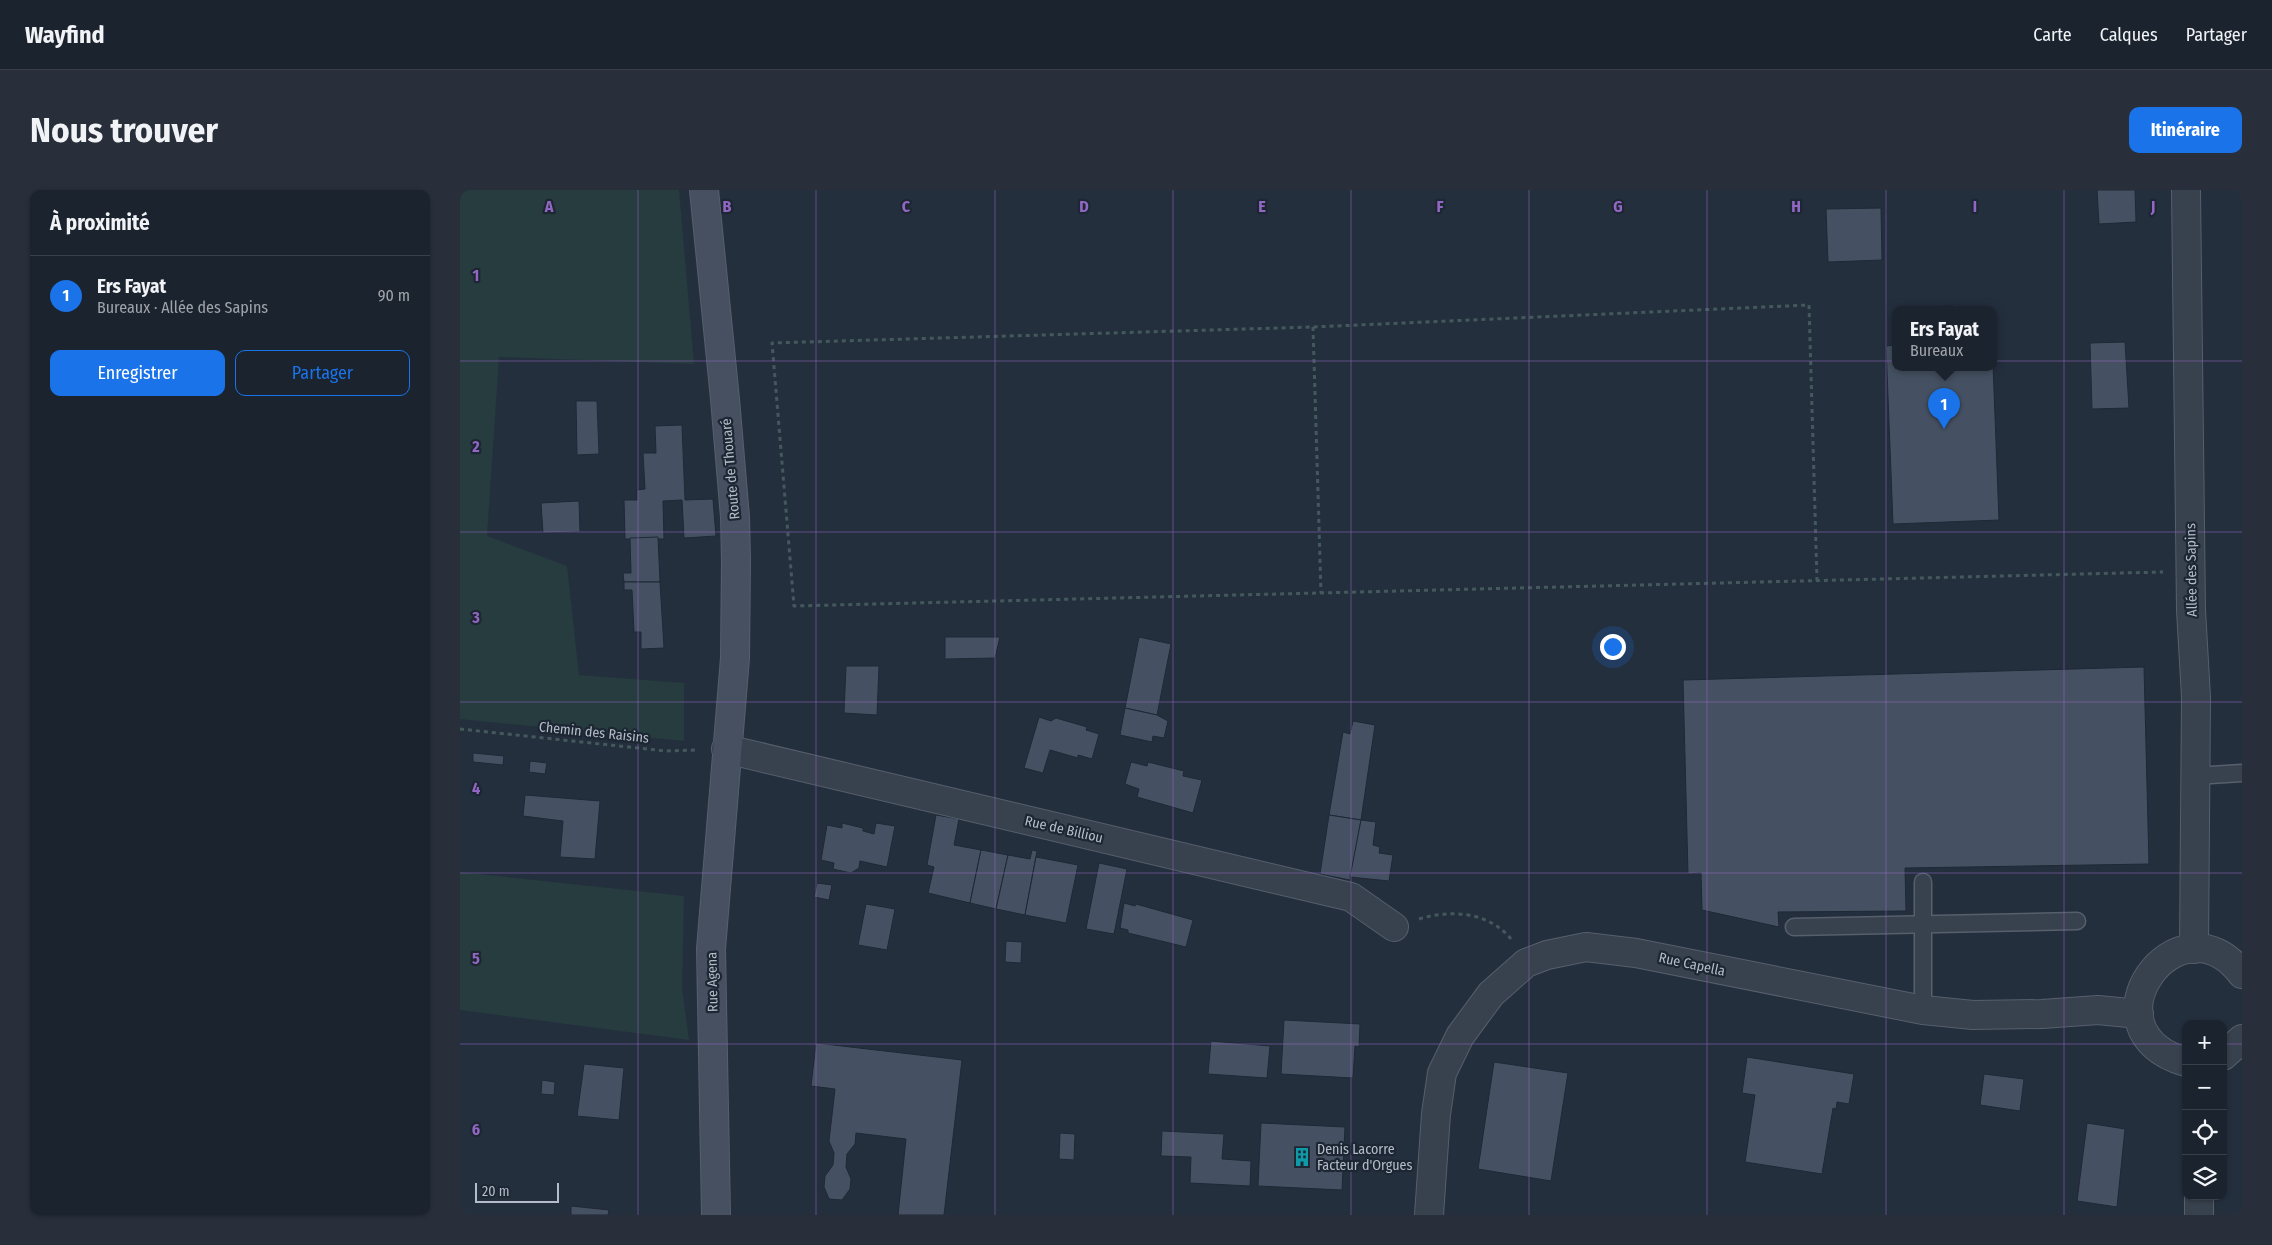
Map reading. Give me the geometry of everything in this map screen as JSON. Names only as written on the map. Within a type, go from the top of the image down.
[{"type":"main road","name":"Route de Thouaré","points":[[704,190],[735,516],[734,658],[726,749]]},
{"type":"main road","name":"Rue Agena","points":[[716,1215],[711,949],[726,749]]},
{"type":"street","name":"Allée des Sapins","points":[[2186,190],[2191,572],[2196,697],[2194,949]]},
{"type":"street","name":"Rue de Billiou","points":[[726,749],[1351,897],[1394,927]]},
{"type":"street","name":"Rue Capella","points":[[1429,1215],[1436,1114],[1442,1073],[1460,1036],[1491,994],[1526,963],[1546,955],[1586,947],[1620,951],[1923,1010],[1973,1015],[2042,1014],[2098,1010],[2139,1014]]},
{"type":"street","points":[[2182,1061],[2164,1054],[2155,1046],[2144,1031],[2139,1014],[2140,990],[2152,970],[2171,955],[2194,949],[2204,950],[2225,958],[2242,974]]},
{"type":"street","points":[[2227,1052],[2242,1039]]},
{"type":"street","points":[[2199,1200],[2199,1215]]},
{"type":"lane","points":[[2195,776],[2242,772]]},
{"type":"lane","points":[[1923,882],[1923,1010]]},
{"type":"lane","points":[[1794,927],[1923,922],[2077,921]]},
{"type":"path","points":[[1817,581],[1809,305],[1313,326],[772,343],[794,606],[2191,572]]},
{"type":"path","points":[[1313,326],[1322,593]]},
{"type":"path","name":"Chemin des Raisins","points":[[460,729],[666,751],[726,749]]},
{"type":"path","points":[[1394,927],[1444,913],[1468,914],[1488,920],[1503,929],[1516,944],[1526,963]]},
{"type":"green space","points":[[460,190],[679,190],[694,364],[499,357],[487,536],[567,566],[579,675],[684,683],[684,741],[460,719]]},
{"type":"green space","points":[[460,872],[684,896],[682,988],[689,1040],[460,1010]]},
{"type":"building","points":[[2097,190],[2135,190],[2136,222],[2099,224]]},
{"type":"building","points":[[1881,208],[1882,260],[1828,262],[1826,209]]},
{"type":"building","points":[[2125,342],[2129,408],[2092,409],[2090,343]]},
{"type":"building","points":[[1892,345],[1892,371],[1993,371],[1999,520],[1893,524],[1886,346]]},
{"type":"building","points":[[576,401],[597,401],[599,454],[577,455]]},
{"type":"building","points":[[682,425],[685,500],[713,499],[716,536],[684,538],[682,500],[663,501],[664,539],[625,539],[624,500],[637,500],[637,490],[645,489],[643,453],[656,453],[655,426]]},
{"type":"building","points":[[579,501],[580,532],[543,533],[541,503]]},
{"type":"building","points":[[658,537],[660,582],[624,582],[623,573],[631,573],[630,538]]},
{"type":"building","points":[[624,582],[660,582],[664,648],[641,649],[641,632],[634,632],[632,590],[624,590]]},
{"type":"building","points":[[945,637],[1000,637],[995,658],[945,659]]},
{"type":"building","points":[[1139,637],[1171,644],[1157,715],[1125,708]]},
{"type":"building","points":[[846,666],[879,666],[877,715],[844,713]]},
{"type":"building","points":[[2144,667],[2149,864],[1905,868],[1906,911],[1778,912],[1779,927],[1702,910],[1701,873],[1688,874],[1683,680]]},
{"type":"building","points":[[1125,708],[1157,715],[1168,721],[1164,738],[1153,736],[1152,742],[1120,735]]},
{"type":"building","points":[[1039,717],[1051,721],[1056,718],[1087,727],[1086,730],[1099,734],[1092,759],[1078,755],[1078,758],[1050,750],[1043,773],[1024,768]]},
{"type":"building","points":[[1353,721],[1375,725],[1361,820],[1329,815],[1343,732],[1350,734]]},
{"type":"building","points":[[473,753],[504,756],[503,765],[473,762]]},
{"type":"building","points":[[530,761],[547,763],[545,774],[529,772]]},
{"type":"building","points":[[1131,762],[1147,766],[1148,762],[1184,771],[1183,776],[1202,780],[1193,813],[1137,797],[1139,789],[1125,784]]},
{"type":"building","points":[[525,795],[600,801],[595,859],[560,857],[563,821],[523,816]]},
{"type":"building","points":[[936,815],[959,819],[954,845],[981,850],[970,903],[928,893],[934,867],[927,865]]},
{"type":"building","points":[[1329,815],[1361,820],[1350,880],[1320,874]]},
{"type":"building","points":[[1361,820],[1376,822],[1373,845],[1380,847],[1379,853],[1393,855],[1389,881],[1350,877]]},
{"type":"building","points":[[842,823],[863,828],[863,831],[874,834],[876,823],[895,826],[887,867],[860,861],[859,868],[851,873],[833,869],[834,863],[821,860],[827,825],[842,828]]},
{"type":"building","points":[[981,850],[1008,855],[996,909],[970,903]]},
{"type":"building","points":[[1032,850],[1037,851],[1025,915],[996,909],[1008,855],[1030,859]]},
{"type":"building","points":[[1036,857],[1078,865],[1066,923],[1025,915]]},
{"type":"building","points":[[1099,863],[1127,869],[1114,934],[1086,929]]},
{"type":"building","points":[[817,883],[832,885],[829,900],[814,897]]},
{"type":"building","points":[[1124,903],[1135,906],[1136,904],[1193,920],[1186,947],[1128,933],[1128,930],[1120,928]]},
{"type":"building","points":[[866,904],[895,909],[887,950],[858,945]]},
{"type":"building","points":[[1006,941],[1022,942],[1021,963],[1005,962]]},
{"type":"building","points":[[1284,1020],[1360,1024],[1359,1047],[1355,1046],[1353,1078],[1281,1074]]},
{"type":"building","points":[[1211,1041],[1270,1046],[1267,1078],[1208,1074]]},
{"type":"building","points":[[816,1043],[962,1060],[944,1215],[898,1215],[906,1139],[856,1133],[855,1144],[847,1154],[846,1167],[851,1179],[850,1189],[842,1200],[829,1199],[824,1187],[825,1176],[833,1165],[834,1153],[829,1141],[835,1089],[811,1086]]},
{"type":"building","points":[[1747,1057],[1854,1074],[1849,1104],[1837,1102],[1836,1109],[1833,1108],[1822,1174],[1745,1162],[1755,1095],[1742,1093]]},
{"type":"building","points":[[1494,1062],[1568,1073],[1551,1181],[1478,1169]]},
{"type":"building","points":[[584,1064],[624,1068],[619,1120],[577,1116]]},
{"type":"building","points":[[1984,1074],[2024,1079],[2020,1111],[1980,1105]]},
{"type":"building","points":[[542,1080],[555,1082],[554,1095],[541,1094]]},
{"type":"building","name":"Denis Lacorre Facteur d'Orgues","points":[[1261,1123],[1345,1127],[1342,1190],[1258,1186]]},
{"type":"building","points":[[2087,1123],[2125,1129],[2117,1207],[2077,1201]]},
{"type":"building","points":[[1162,1131],[1224,1134],[1222,1159],[1251,1161],[1250,1186],[1190,1183],[1191,1157],[1161,1156]]},
{"type":"building","points":[[1060,1133],[1075,1134],[1074,1160],[1059,1159]]},
{"type":"building","points":[[571,1206],[609,1210],[608,1215],[571,1215]]},
{"type":"place","name":"Ers Fayat","points":[[1944,429]]},
{"type":"place","name":"Denis Lacorre Facteur d'Orgues","points":[[1302,1157]]}]
